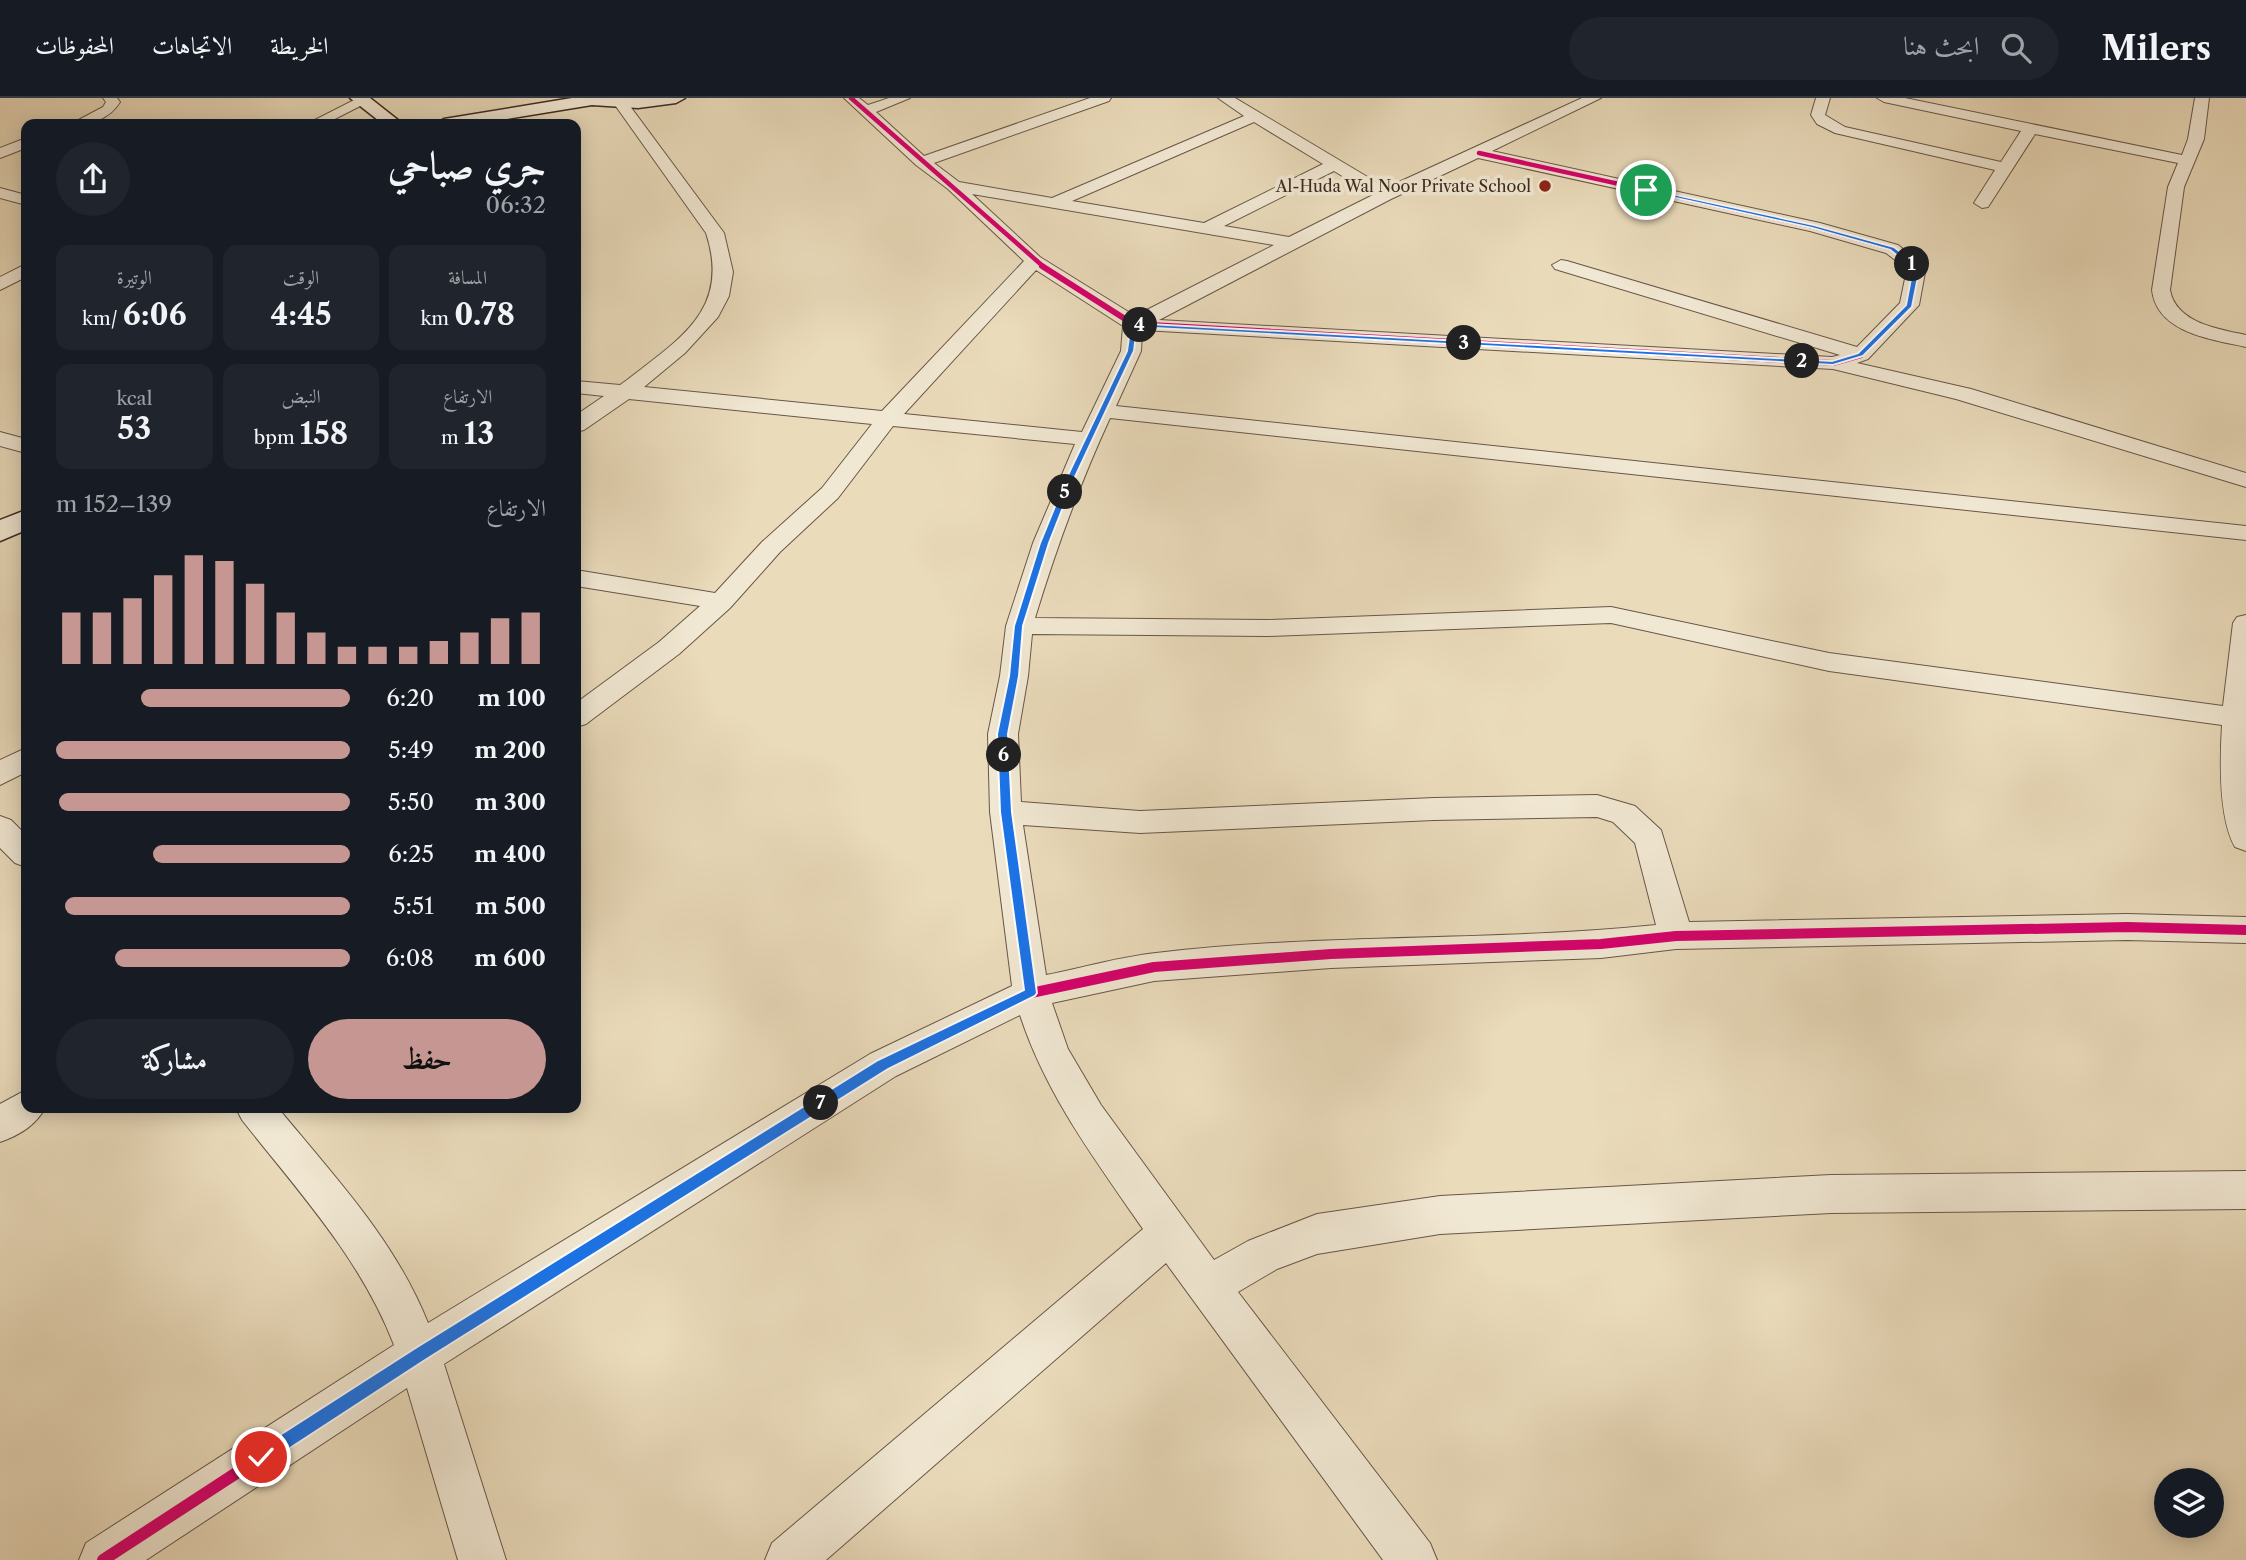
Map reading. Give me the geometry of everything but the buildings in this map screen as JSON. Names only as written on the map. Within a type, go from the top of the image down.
[{"type":"street","points":[[89,119],[108,110],[113,102],[110,98]]},
{"type":"street","points":[[475,119],[580,102],[676,98]]},
{"type":"street","points":[[850,98],[922,162],[954,186],[1034,261],[1133,324],[1833,363],[1963,394],[2246,480]]},
{"type":"street","points":[[866,111],[903,98]]},
{"type":"street","points":[[922,162],[1104,98]]},
{"type":"street","points":[[1225,98],[1385,195]]},
{"type":"street","points":[[1133,324],[1385,195],[1594,98]]},
{"type":"street","points":[[1824,98],[1818,115],[1822,121],[1840,130],[2003,167]]},
{"type":"street","points":[[1884,98],[2185,160]]},
{"type":"street","points":[[2202,98],[2196,139],[2176,187],[2161,290],[2164,306],[2175,317],[2197,328],[2246,341]]},
{"type":"street","points":[[323,119],[361,99],[387,119]]},
{"type":"street","points":[[581,421],[672,353],[713,312],[721,293],[724,274],[722,252],[715,233],[619,100]]},
{"type":"street","points":[[1056,202],[1256,117]]},
{"type":"street","points":[[1982,203],[2030,129]]},
{"type":"street","points":[[0,153],[21,146]]},
{"type":"street","points":[[1479,153],[1814,227],[1892,249],[1917,267],[1909,305],[1861,355],[1833,363]]},
{"type":"street","points":[[1206,229],[1335,164]]},
{"type":"street","points":[[954,186],[1291,243]]},
{"type":"street","points":[[0,193],[21,199]]},
{"type":"street","points":[[581,713],[669,648],[721,602],[771,547],[830,493],[888,418],[1034,261]]},
{"type":"street","points":[[1561,265],[1861,355]]},
{"type":"street","points":[[4,291],[21,275]]},
{"type":"street","points":[[1133,324],[1130,351],[1045,543],[1018,626],[1014,676],[1003,734],[1006,812],[1031,993],[1051,1053],[1087,1117],[1208,1286],[1413,1560]]},
{"type":"street","points":[[581,387],[1089,439]]},
{"type":"street","points":[[1104,411],[2246,533]]},
{"type":"street","points":[[0,439],[21,445]]},
{"type":"street","points":[[0,508],[21,498]]},
{"type":"street","points":[[0,532],[21,522]]},
{"type":"street","points":[[581,579],[721,602]]},
{"type":"street","points":[[1018,626],[1268,628],[1611,615],[1829,662],[2236,717]]},
{"type":"street","points":[[2246,623],[2236,717],[2246,839]]},
{"type":"street","points":[[0,774],[21,761]]},
{"type":"street","points":[[1006,812],[1140,822],[1434,809],[1597,806],[1624,814],[1650,838],[1676,936]]},
{"type":"street","points":[[0,828],[21,850]]},
{"type":"street","points":[[103,1560],[419,1354],[883,1065],[1031,993],[1154,967],[1331,954],[1601,944],[1676,936],[2127,927],[2246,930]]},
{"type":"street","points":[[0,1125],[21,1110]]},
{"type":"street","points":[[259,1113],[357,1234],[399,1303],[419,1354],[482,1560]]},
{"type":"street","points":[[1208,1286],[1263,1255],[1317,1234],[1440,1214],[1831,1194],[2246,1190]]},
{"type":"street","points":[[789,1560],[1170,1233]]},
{"type":"cycle path","points":[[851,98],[922,162],[954,186],[1034,261],[1133,324],[1833,363],[1861,355],[1909,305],[1917,267],[1892,249],[1814,227],[1479,153]]},
{"type":"cycle path","points":[[103,1560],[419,1354],[883,1065],[1031,993],[1154,967],[1331,954],[1601,944],[1676,936],[2127,927],[2246,930]]},
{"type":"place","name":"Al-Huda Wal Noor Private School","points":[[1545,186]]},
{"type":"route","points":[[261,1457],[419,1354],[883,1065],[1031,993],[1006,812],[1003,734],[1014,676],[1018,626],[1045,543],[1071,477],[1130,351],[1134,338],[1133,324],[1833,363],[1861,355],[1909,305],[1917,267],[1892,249],[1814,227],[1646,190]]}]
